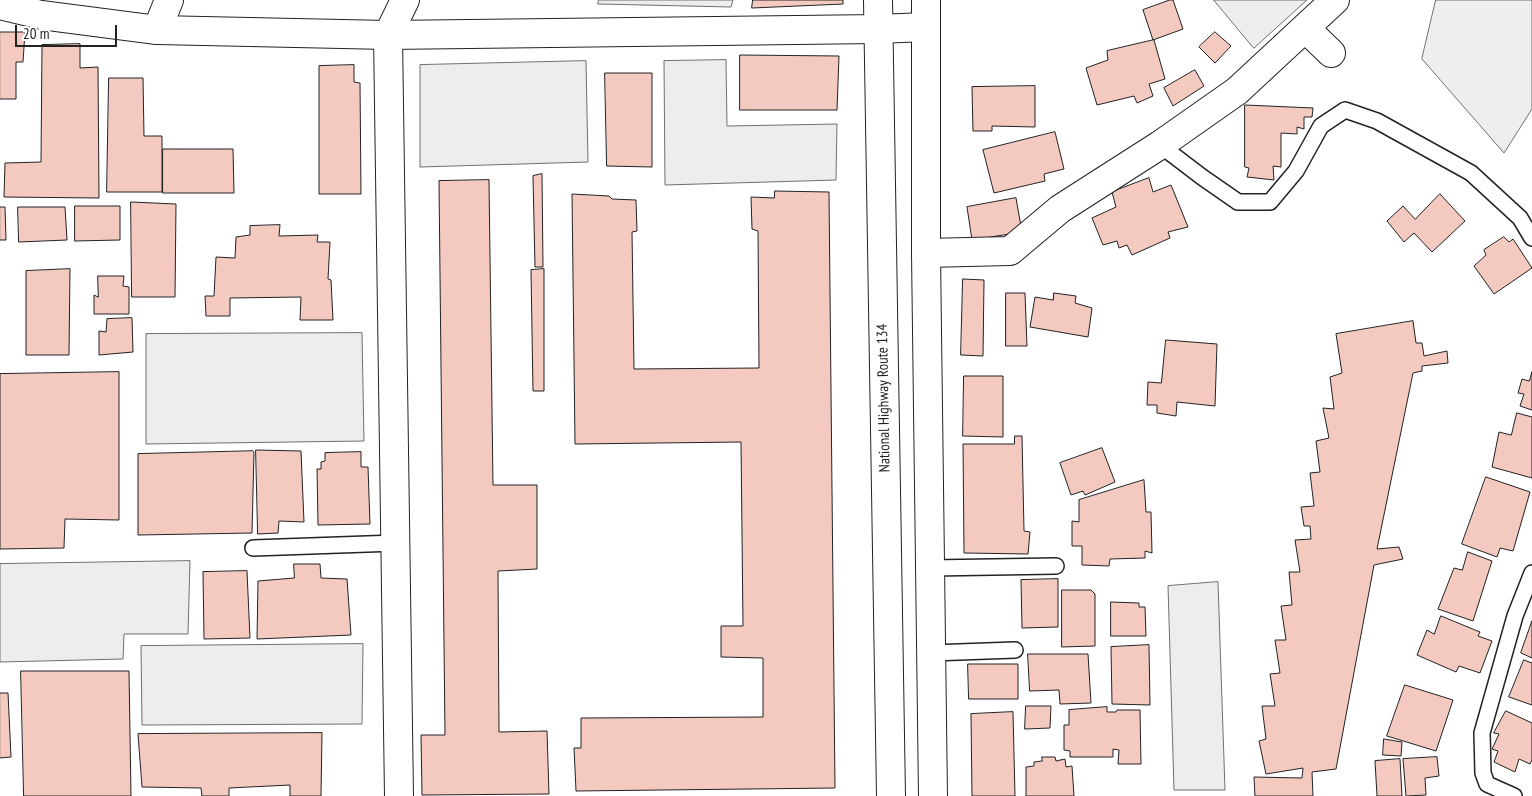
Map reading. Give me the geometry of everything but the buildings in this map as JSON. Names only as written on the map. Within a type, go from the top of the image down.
[{"type":"main road","points":[[156,30],[169,0]]},
{"type":"main road","points":[[399,796],[388,35],[405,0]]},
{"type":"main road","name":"National Highway Route 134","points":[[878,0],[891,796]]},
{"type":"main road","points":[[926,0],[926,253],[933,796]]},
{"type":"main road","points":[[926,253],[1010,251],[1060,209],[1160,145],[1237,91],[1335,0]]},
{"type":"main road","points":[[0,5],[41,15],[156,30],[388,35],[926,27]]},
{"type":"main road","points":[[1305,28],[1331,53]]},
{"type":"lane","points":[[1160,145],[1238,202],[1270,202],[1296,171],[1321,126],[1345,110],[1377,121],[1471,173],[1520,218],[1532,238]]},
{"type":"lane","points":[[253,548],[396,543]]},
{"type":"lane","points":[[930,568],[1056,566]]},
{"type":"lane","points":[[1514,796],[1487,784],[1483,773],[1482,733],[1516,616],[1532,573]]},
{"type":"lane","points":[[931,653],[1015,650]]},
{"type":"shaded area","points":[[599,0],[733,0],[731,7],[598,4]]},
{"type":"shaded area","points":[[1214,0],[1307,0],[1254,48]]},
{"type":"shaded area","points":[[1436,0],[1532,0],[1532,109],[1504,153],[1422,59]]},
{"type":"shaded area","points":[[726,60],[727,126],[837,124],[836,180],[665,185],[664,61]]},
{"type":"shaded area","points":[[586,61],[588,162],[420,167],[420,65]]},
{"type":"shaded area","points":[[362,333],[364,441],[146,444],[146,334]]},
{"type":"shaded area","points":[[190,561],[188,634],[124,634],[123,659],[0,662],[0,564]]},
{"type":"shaded area","points":[[1218,582],[1225,790],[1174,790],[1168,586]]},
{"type":"shaded area","points":[[363,644],[362,724],[142,725],[141,646]]}]
